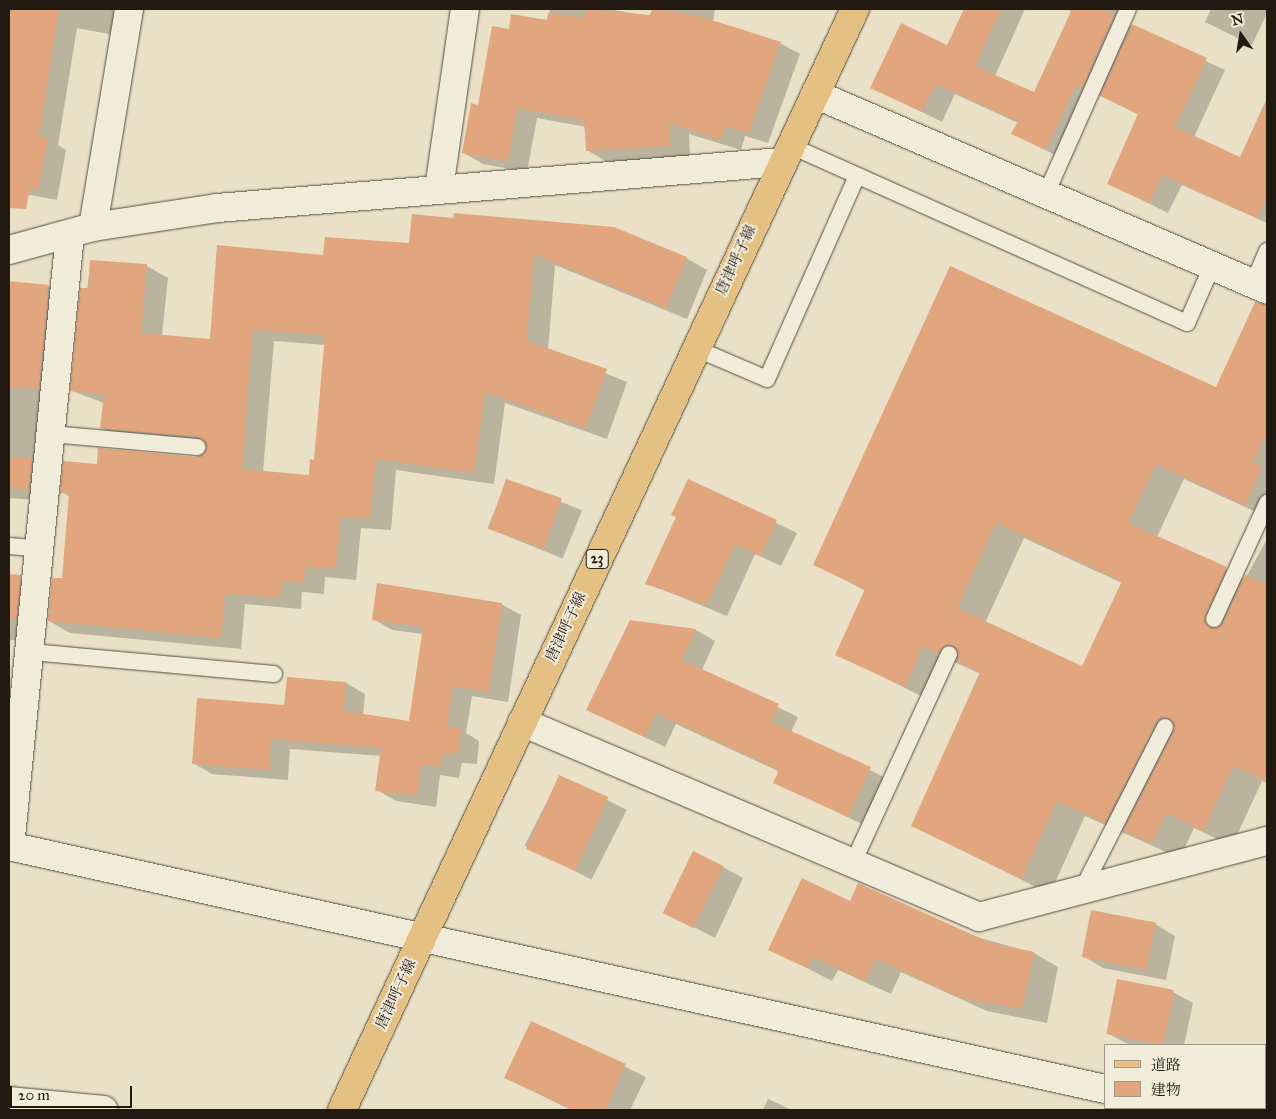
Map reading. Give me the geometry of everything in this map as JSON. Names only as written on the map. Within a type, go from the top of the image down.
[{"type":"main road","name":"唐津呼子線","points":[[342,1110],[785,154],[855,9]]},
{"type":"street","points":[[129,9],[81,230],[51,434],[31,652],[10,846],[1104,1089]]},
{"type":"street","points":[[440,188],[465,9]]},
{"type":"street","points":[[815,94],[1260,287]]},
{"type":"street","points":[[9,250],[81,230],[218,208],[785,154]]},
{"type":"street","points":[[522,722],[852,865],[979,917],[1267,841]]},
{"type":"street","points":[[9,1101],[104,1110]]},
{"type":"lane","points":[[1046,194],[1128,9]]},
{"type":"lane","points":[[785,154],[857,176],[1187,324],[1212,266]]},
{"type":"lane","points":[[695,348],[767,379],[857,176]]},
{"type":"lane","points":[[1260,287],[1267,251]]},
{"type":"lane","points":[[51,434],[197,447]]},
{"type":"lane","points":[[1214,619],[1267,503]]},
{"type":"lane","points":[[9,546],[41,549]]},
{"type":"lane","points":[[31,652],[274,674]]},
{"type":"lane","points":[[852,865],[949,654]]},
{"type":"lane","points":[[1082,890],[1164,727]]},
{"type":"building","points":[[9,9],[59,9],[39,136],[48,138],[38,190],[30,188],[26,209],[9,208]]},
{"type":"building","points":[[586,9],[649,15],[655,9],[702,17],[781,42],[749,133],[725,126],[721,140],[669,123],[671,146],[586,151],[584,120],[517,108],[508,162],[462,153],[471,103],[478,105],[492,26],[509,29],[511,14],[547,20],[548,13],[584,18]]},
{"type":"building","points":[[964,9],[1001,9],[975,66],[1034,92],[1072,9],[1100,9],[1114,15],[1082,88],[1076,85],[1046,150],[1011,134],[1018,121],[936,84],[922,112],[870,88],[901,23],[947,45]]},
{"type":"building","points":[[1132,24],[1207,58],[1175,127],[1240,157],[1267,98],[1267,196],[1257,218],[1163,175],[1149,203],[1107,184],[1138,114],[1100,96]]},
{"type":"building","points":[[454,213],[614,227],[687,257],[666,308],[534,254],[527,341],[607,369],[586,428],[485,392],[474,473],[376,459],[370,519],[341,517],[336,569],[305,566],[304,583],[282,581],[280,598],[225,593],[221,638],[48,621],[52,578],[62,578],[69,493],[60,493],[63,461],[97,464],[98,448],[196,457],[207,448],[198,437],[100,428],[104,394],[70,391],[80,288],[88,288],[90,260],[147,264],[141,333],[210,339],[217,245],[323,255],[325,237],[409,243],[412,214],[453,218]],"holes":[[[253,330],[325,335],[314,460],[310,459],[309,475],[242,469]]]},
{"type":"building","points":[[950,266],[1216,387],[1255,302],[1267,305],[1267,431],[1253,463],[1262,467],[1245,505],[1156,464],[1128,523],[1227,567],[1205,615],[1210,628],[1223,624],[1245,575],[1267,585],[1267,781],[1233,766],[1204,831],[1166,813],[1152,843],[1123,831],[1174,732],[1174,722],[1165,717],[1156,722],[1105,823],[1057,801],[1021,879],[911,826],[980,672],[957,661],[957,649],[949,644],[938,653],[923,646],[905,687],[835,655],[865,589],[813,565]],"holes":[[[996,523],[1122,581],[1082,666],[957,608]]]},
{"type":"building","points":[[9,281],[49,285],[39,389],[9,387]]},
{"type":"building","points":[[9,457],[32,458],[29,490],[9,488]]},
{"type":"building","points":[[506,479],[562,498],[545,548],[489,529]]},
{"type":"building","points":[[688,479],[777,520],[761,556],[735,544],[707,605],[645,584],[676,517],[671,515]]},
{"type":"building","points":[[9,574],[21,575],[17,619],[9,618]]},
{"type":"building","points":[[377,583],[502,603],[489,692],[453,686],[447,726],[461,728],[458,754],[443,753],[440,767],[421,765],[417,796],[375,791],[381,748],[271,739],[269,770],[192,764],[197,698],[284,705],[287,677],[346,682],[344,711],[409,721],[423,627],[372,620]]},
{"type":"building","points":[[630,620],[696,629],[682,660],[779,704],[771,722],[871,767],[848,817],[773,783],[779,770],[656,713],[645,737],[586,710]]},
{"type":"building","points":[[559,775],[608,797],[575,871],[526,849]]},
{"type":"building","points":[[693,851],[724,866],[693,928],[663,913]]},
{"type":"building","points":[[802,878],[850,901],[858,883],[991,943],[1034,952],[1022,1009],[961,998],[876,959],[866,981],[813,957],[807,968],[768,950]]},
{"type":"building","points":[[1091,910],[1156,923],[1147,970],[1082,957]]},
{"type":"building","points":[[1117,979],[1174,990],[1163,1044],[1106,1034]]},
{"type":"building","points":[[531,1021],[626,1064],[605,1110],[574,1110],[504,1078]]}]
